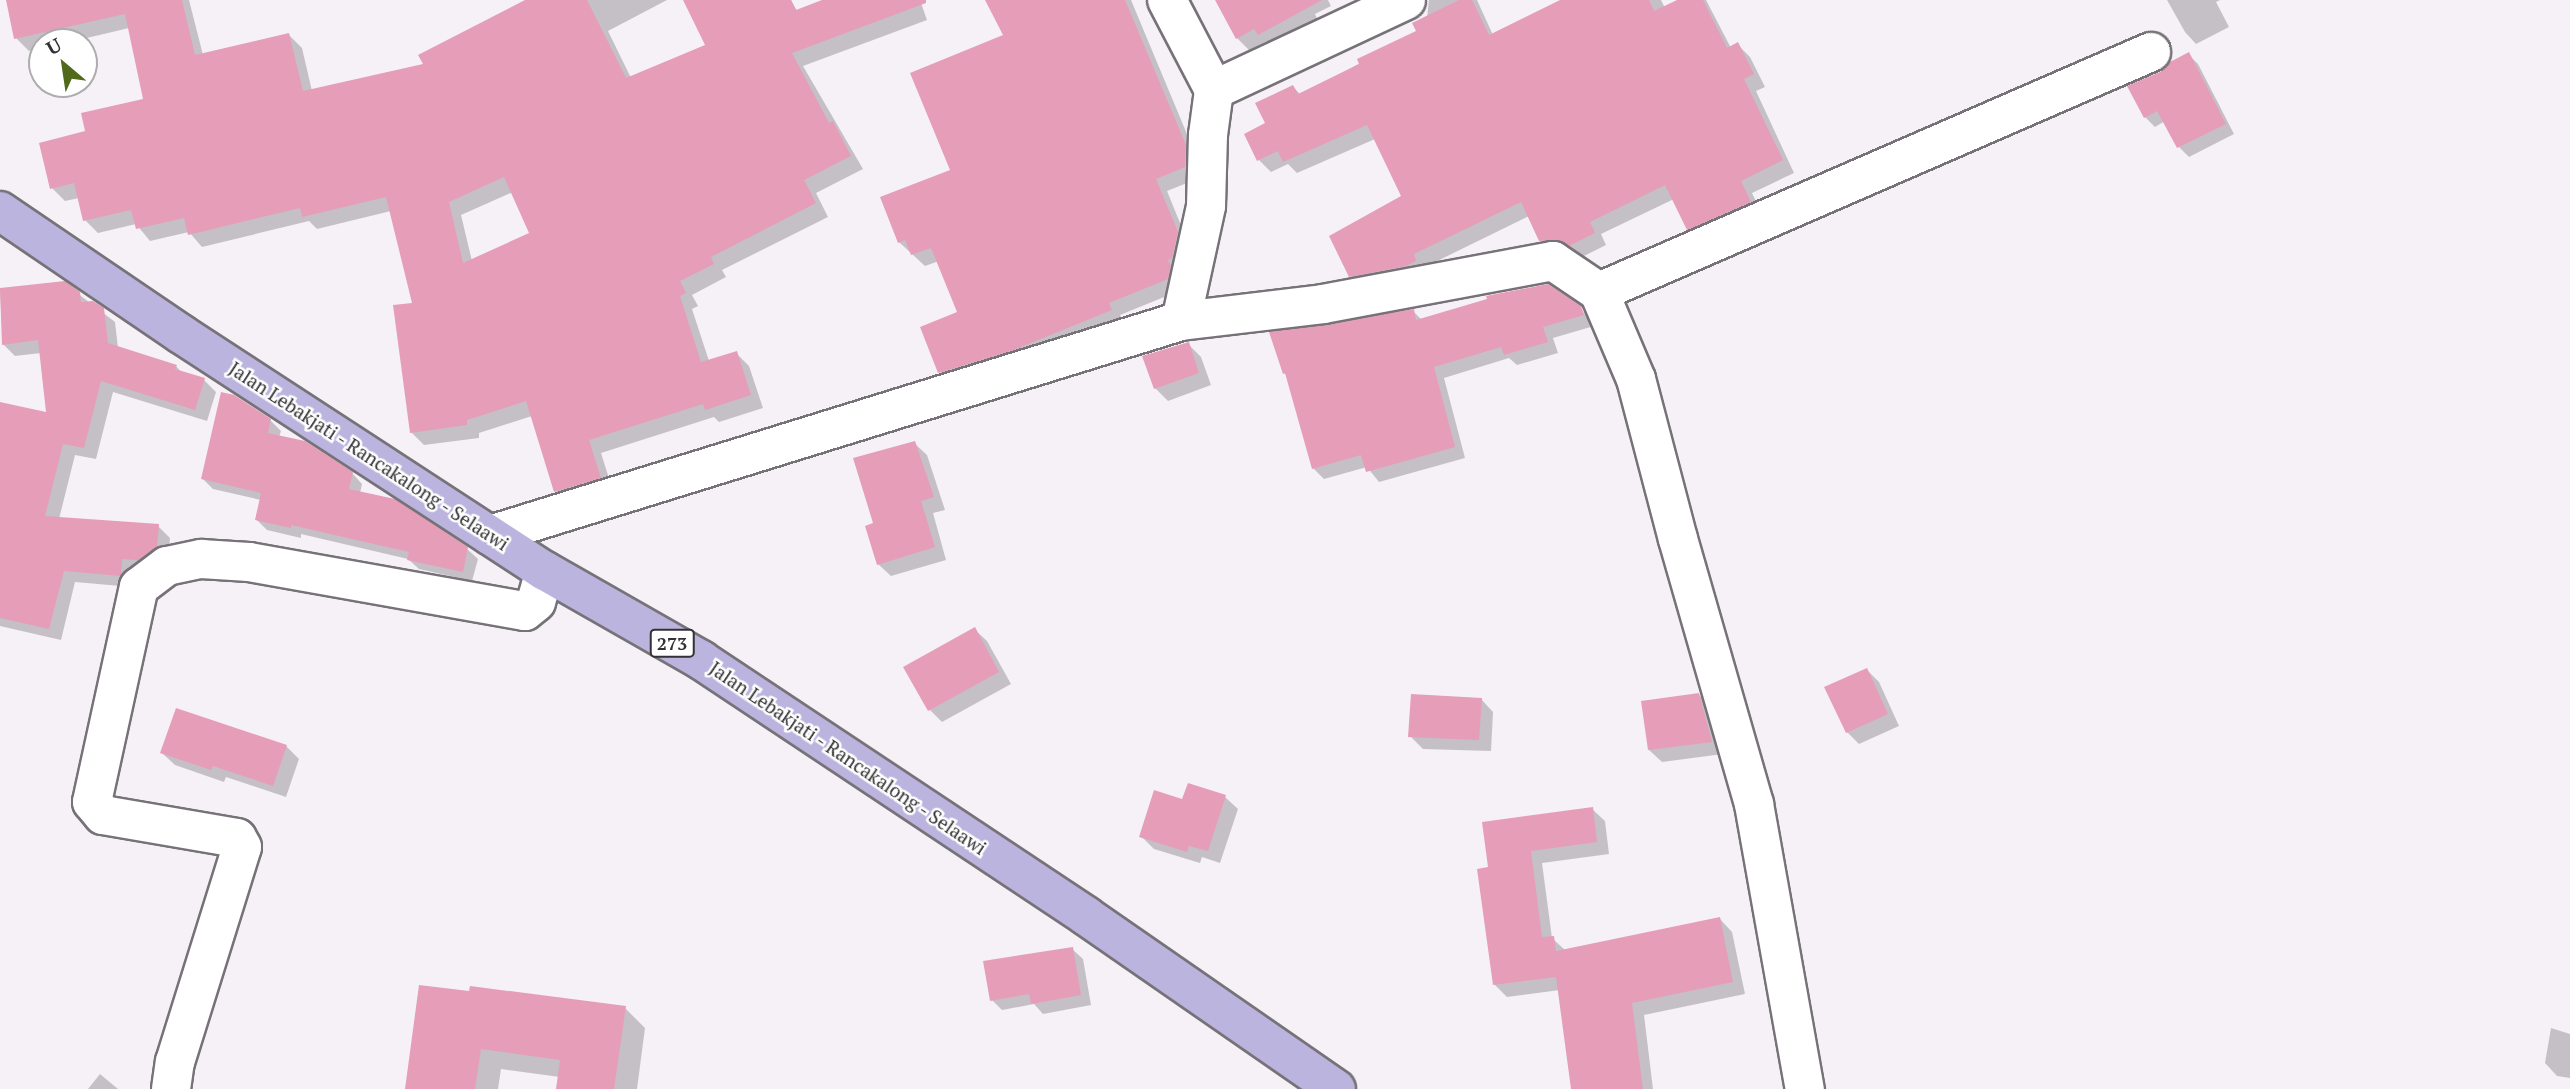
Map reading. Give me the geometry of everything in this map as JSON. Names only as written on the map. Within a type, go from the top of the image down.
[{"type":"main road","name":"Jalan Lebakjati - Rancakalong - Selaawi","points":[[0,211],[181,334],[545,571],[713,667],[1086,916],[1336,1089]]},
{"type":"street","points":[[1167,0],[1214,90],[1208,135],[1206,206],[1181,321]]},
{"type":"street","points":[[1214,90],[1406,0]]},
{"type":"street","points":[[1599,292],[2151,52]]},
{"type":"street","points":[[489,535],[1181,321],[1324,304],[1553,261],[1599,292],[1636,379],[1678,539],[1754,804],[1805,1089]]},
{"type":"street","points":[[171,1089],[176,1062],[242,847],[237,838],[103,815],[92,802],[139,587],[167,566],[201,559],[249,562],[525,611],[536,602],[545,571]]},
{"type":"building","points":[[6,0],[182,0],[195,55],[289,33],[303,91],[423,64],[418,55],[525,0],[587,0],[626,78],[705,45],[683,0],[791,0],[796,10],[822,0],[926,0],[926,3],[792,53],[829,123],[833,121],[851,156],[804,180],[816,203],[711,257],[714,264],[680,281],[686,293],[680,296],[701,362],[737,351],[751,395],[705,410],[703,404],[589,440],[601,478],[554,492],[526,401],[467,420],[467,425],[410,433],[393,305],[412,303],[386,197],[302,217],[300,208],[188,235],[184,218],[136,229],[131,210],[83,221],[74,183],[50,189],[39,143],[85,131],[81,113],[143,99],[125,14],[63,28],[28,28],[28,36],[14,39]],"holes":[[[504,177],[529,233],[463,263],[449,202]]]},
{"type":"building","points":[[985,0],[1125,0],[1186,145],[1185,167],[1156,179],[1178,232],[1172,258],[1168,260],[1171,266],[1168,279],[1109,303],[1112,310],[1011,351],[938,373],[920,327],[957,312],[931,248],[911,255],[905,240],[898,243],[880,197],[950,170],[910,73],[1003,35]]},
{"type":"building","points":[[1215,0],[1322,0],[1258,35],[1254,29],[1236,39]]},
{"type":"building","points":[[1459,0],[1472,0],[1489,35],[1560,0],[1649,0],[1654,11],[1677,0],[1703,0],[1727,48],[1738,42],[1754,74],[1744,79],[1783,160],[1741,181],[1751,202],[1687,230],[1665,185],[1590,222],[1595,233],[1569,246],[1550,240],[1539,241],[1521,202],[1414,254],[1416,261],[1406,266],[1349,277],[1329,236],[1401,196],[1367,125],[1283,162],[1278,151],[1257,161],[1244,134],[1265,123],[1255,103],[1293,85],[1298,94],[1359,64],[1357,59],[1416,31],[1412,23]]},
{"type":"building","points":[[2189,52],[2226,124],[2177,148],[2157,111],[2144,118],[2127,86],[2160,72],[2170,62]]},
{"type":"building","points":[[65,281],[80,292],[81,302],[93,301],[104,308],[108,343],[177,365],[175,369],[205,378],[195,410],[101,381],[84,448],[63,444],[45,516],[159,524],[157,547],[138,560],[122,559],[121,576],[64,571],[49,629],[0,618],[0,402],[46,412],[38,340],[2,345],[0,288]]},
{"type":"building","points":[[1548,284],[1581,306],[1584,315],[1543,327],[1548,342],[1504,355],[1501,347],[1434,367],[1455,447],[1366,472],[1361,455],[1312,469],[1285,373],[1283,374],[1269,332],[1414,309],[1416,320],[1487,299],[1486,296]]},
{"type":"building","points":[[1189,342],[1199,373],[1154,389],[1142,356]]},
{"type":"building","points":[[221,392],[234,395],[271,419],[268,433],[305,441],[353,472],[349,489],[395,499],[468,547],[463,572],[407,560],[409,552],[291,525],[291,528],[255,520],[261,493],[201,479]]},
{"type":"building","points":[[915,441],[934,497],[921,501],[935,547],[877,565],[865,526],[873,523],[853,458]]},
{"type":"building","points":[[975,627],[999,672],[928,711],[903,667]]},
{"type":"building","points":[[1867,668],[1888,714],[1846,733],[1824,687]]},
{"type":"building","points":[[1699,693],[1712,742],[1648,750],[1641,701]]},
{"type":"building","points":[[1411,694],[1482,698],[1479,740],[1408,737]]},
{"type":"building","points":[[176,708],[287,745],[273,786],[213,766],[211,770],[160,753]]},
{"type":"building","points":[[1188,783],[1226,795],[1208,851],[1189,846],[1187,852],[1139,837],[1154,790],[1182,799]]},
{"type":"building","points":[[1593,807],[1597,842],[1531,851],[1542,937],[1554,936],[1556,951],[1720,917],[1733,982],[1632,1003],[1643,1089],[1571,1089],[1556,977],[1493,985],[1477,869],[1488,867],[1482,822]]},
{"type":"building","points":[[1073,947],[1081,995],[1031,1004],[1029,994],[990,1001],[983,961]]},
{"type":"building","points":[[419,985],[469,991],[470,986],[626,1006],[614,1089],[556,1089],[560,1060],[481,1049],[475,1089],[405,1089]]}]
